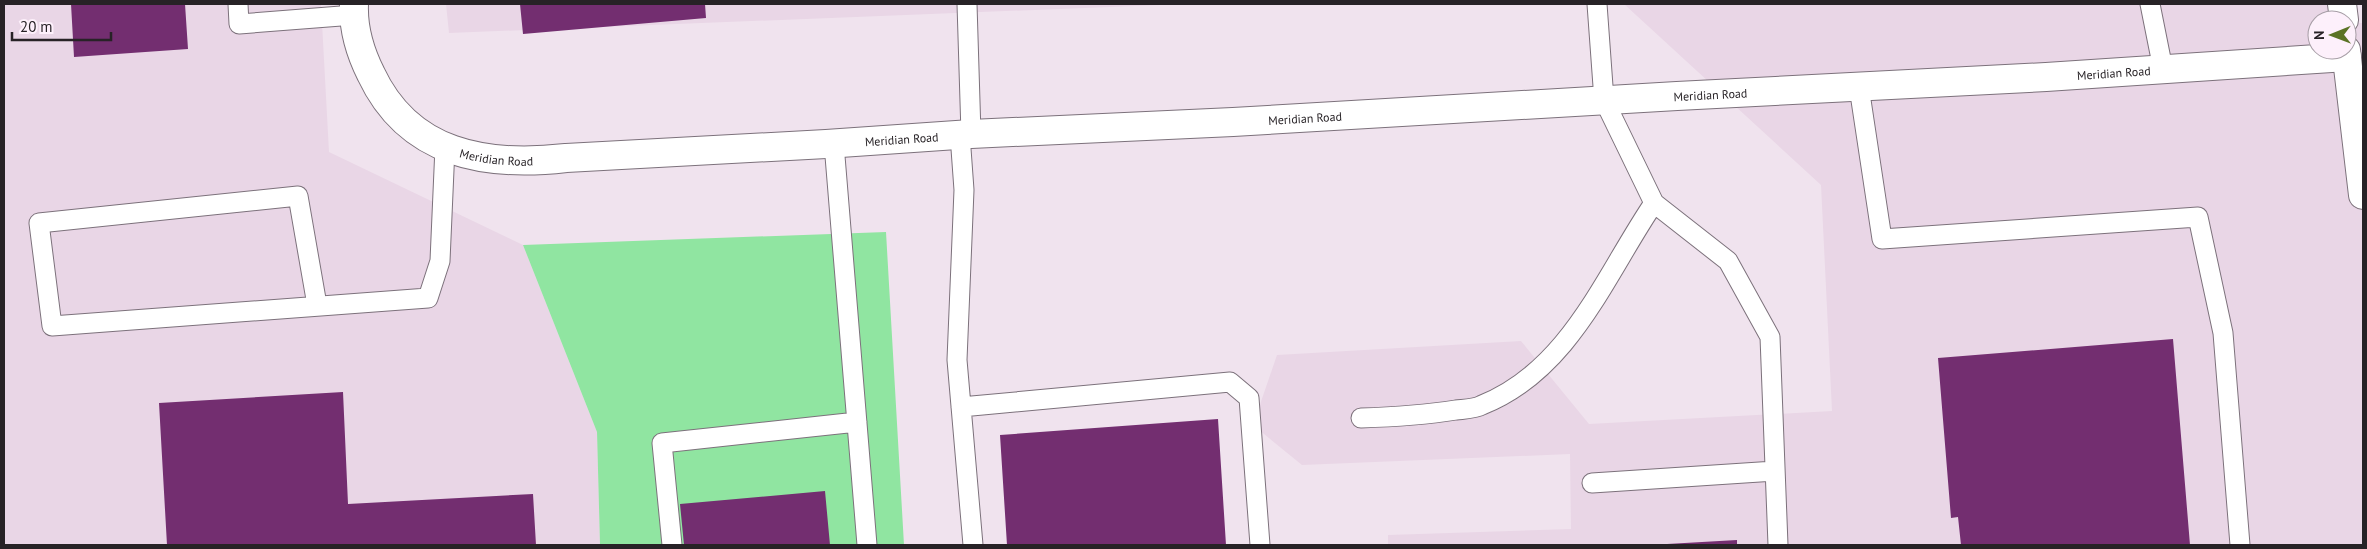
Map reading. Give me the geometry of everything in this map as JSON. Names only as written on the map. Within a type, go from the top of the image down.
[{"type":"street","name":"Meridian Road","points":[[354,10],[362,56],[378,88],[400,116],[427,138],[445,148],[478,158],[530,162],[566,158],[834,144],[966,134],[1233,122],[2163,69],[2307,56]]},
{"type":"street","points":[[2348,60],[2363,195]]},
{"type":"lane","points":[[238,4],[239,24],[354,10]]},
{"type":"lane","points":[[967,4],[966,134],[957,360],[973,545]]},
{"type":"lane","points":[[1597,4],[1604,100],[1654,203],[1728,261],[1770,336],[1778,545]]},
{"type":"lane","points":[[2150,4],[2163,69]]},
{"type":"lane","points":[[1859,86],[1882,239],[2198,217],[2223,333],[2240,545]]},
{"type":"lane","points":[[834,144],[867,545]]},
{"type":"lane","points":[[317,304],[298,196],[40,223],[52,326],[317,304],[428,298],[440,262],[445,148]]},
{"type":"lane","points":[[1361,418],[1405,417],[1481,406],[1516,387],[1563,345],[1596,298],[1631,236],[1654,203]]},
{"type":"lane","points":[[961,407],[1230,382],[1249,398],[1260,545]]},
{"type":"lane","points":[[672,545],[662,443],[857,422]]},
{"type":"lane","points":[[1592,483],[1775,471]]},
{"type":"shaded area","points":[[4,4],[321,4],[329,152],[523,245],[597,432],[600,545],[4,545]]},
{"type":"shaded area","points":[[446,4],[1185,4],[449,33]]},
{"type":"shaded area","points":[[1624,4],[2357,4],[2359,23],[2363,23],[2363,545],[1388,545],[1388,535],[1571,529],[1570,454],[1302,465],[1253,425],[1277,355],[1521,341],[1589,424],[1832,411],[1821,185]]},
{"type":"green space","points":[[886,232],[904,545],[600,545],[597,432],[523,245]]},
{"type":"building","points":[[71,4],[185,4],[188,49],[74,57]]},
{"type":"building","points":[[520,4],[705,4],[706,18],[523,34]]},
{"type":"building","points":[[2173,339],[2190,545],[1961,545],[1958,517],[1951,518],[1938,358]]},
{"type":"building","points":[[343,392],[348,504],[533,494],[536,545],[167,545],[159,403]]},
{"type":"building","points":[[1218,419],[1226,545],[1007,545],[1000,435]]},
{"type":"building","points":[[825,491],[830,545],[684,545],[680,504]]},
{"type":"building","points":[[1737,540],[1737,545],[1667,544]]}]
